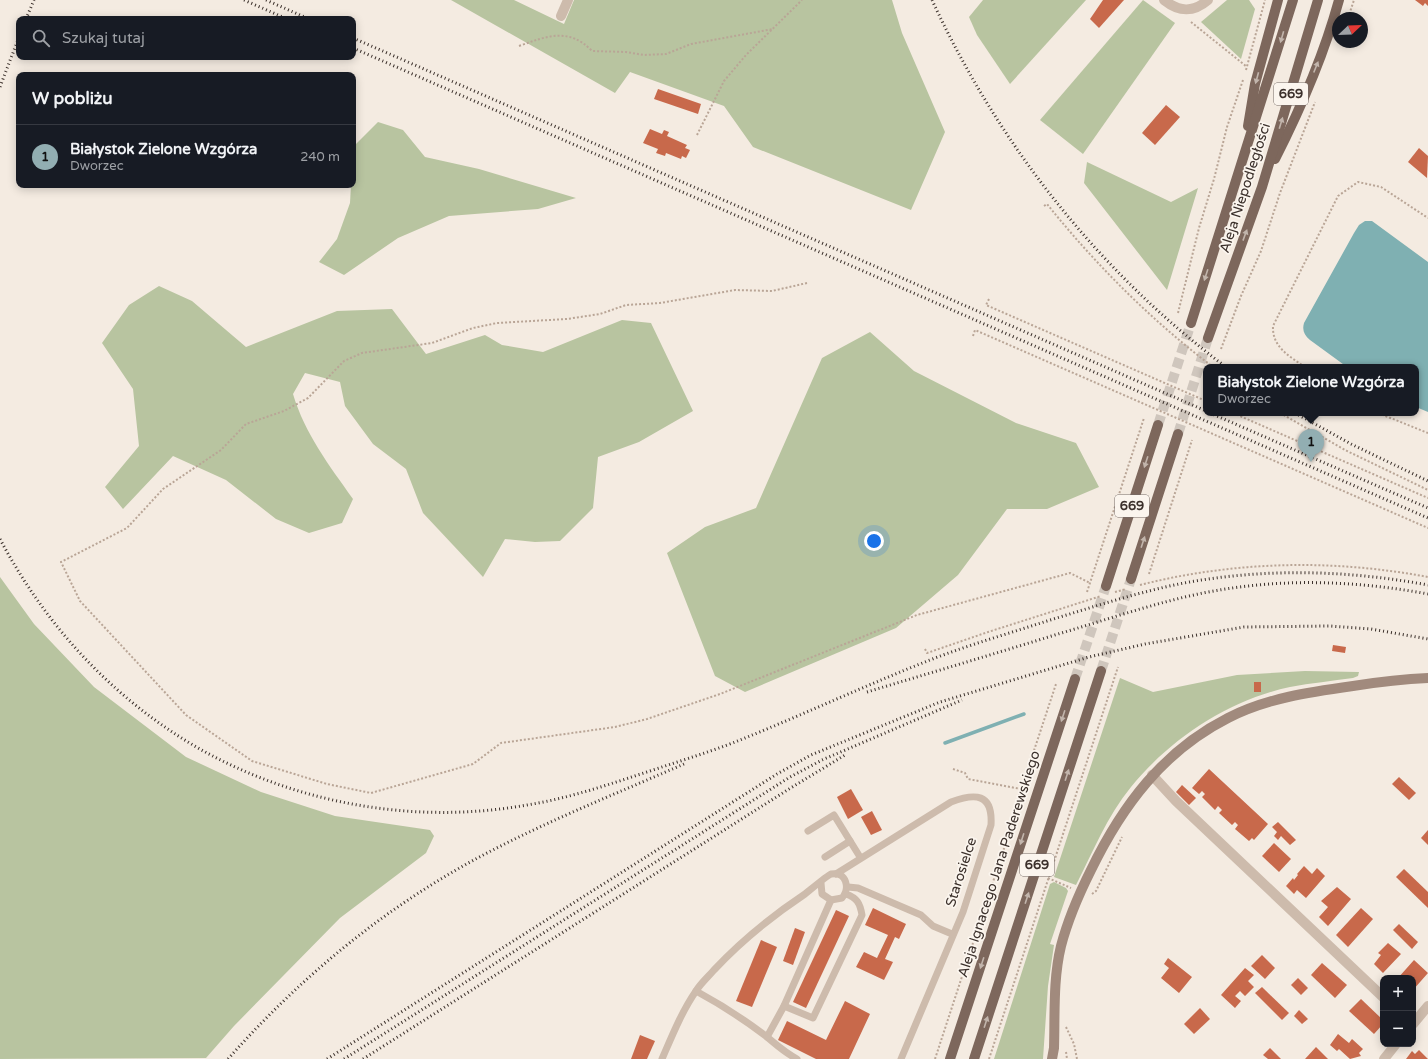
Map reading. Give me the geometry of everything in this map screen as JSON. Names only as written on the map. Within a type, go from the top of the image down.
[{"type":"main road","points":[[1243,158],[1255,84],[1278,0]]},
{"type":"main road","name":"Aleja Niepodległości","points":[[1191,323],[1293,0]]},
{"type":"main road","name":"Aleja Niepodległości","points":[[1208,338],[1262,187],[1318,0]]},
{"type":"main road","points":[[1262,187],[1296,117],[1325,46],[1339,0]]},
{"type":"main road","name":"669","points":[[1106,592],[1158,425]]},
{"type":"main road","name":"669","points":[[1133,584],[1178,434]]},
{"type":"main road","name":"669","points":[[974,1059],[1101,672]]},
{"type":"main road","name":"Aleja Ignacego Jana Paderewskiego","points":[[950,1059],[1075,679]]},
{"type":"street","points":[[561,16],[568,0]]},
{"type":"street","points":[[1164,0],[1180,10],[1190,10],[1199,7],[1208,0]]},
{"type":"street","points":[[1052,1059],[1054,1048],[1056,979],[1061,946],[1070,918],[1083,886],[1112,828],[1127,806],[1152,775],[1176,751],[1199,734],[1228,718],[1279,698],[1315,691],[1402,679],[1428,678]]},
{"type":"street","points":[[1152,775],[1176,801],[1380,994]]},
{"type":"street","points":[[1416,1020],[1428,1006]]},
{"type":"street","points":[[1384,1059],[1394,1047]]},
{"type":"lane","name":"Starosielce","points":[[836,874],[860,857],[951,802],[966,796],[979,797],[989,804],[992,813],[991,825],[970,893],[952,934],[939,971],[923,1004],[901,1059]]},
{"type":"lane","points":[[808,831],[834,815],[860,857]]},
{"type":"lane","points":[[825,857],[850,841]]},
{"type":"lane","points":[[662,1059],[696,991],[735,948],[781,910],[821,883],[827,876],[836,874],[844,878],[847,891],[860,904],[862,915],[813,1018],[784,1006]]},
{"type":"lane","points":[[821,883],[822,894],[831,900],[837,901],[847,891],[858,888],[921,915],[933,926],[952,934]]},
{"type":"lane","points":[[767,1037],[784,1006],[831,900]]},
{"type":"lane","points":[[696,991],[714,1000],[767,1037],[781,1051],[797,1059]]},
{"type":"path","points":[[697,135],[724,81],[746,55],[802,0]]},
{"type":"path","points":[[1245,73],[1265,0]]},
{"type":"path","points":[[1350,12],[1354,0]]},
{"type":"path","points":[[1191,22],[1247,67]]},
{"type":"path","points":[[519,46],[552,36],[570,36],[582,41],[592,51],[626,52],[644,55],[666,54],[691,44],[773,29]]},
{"type":"path","points":[[1178,313],[1199,228],[1214,179],[1227,127],[1244,78]]},
{"type":"path","points":[[1221,349],[1260,251],[1280,193],[1316,99]]},
{"type":"path","points":[[1301,364],[1280,349],[1275,342],[1273,326],[1338,196],[1358,182],[1369,184],[1381,187],[1428,218]]},
{"type":"path","points":[[1044,206],[1047,204],[1082,245],[1137,302],[1178,339],[1210,364]]},
{"type":"path","points":[[807,283],[772,291],[735,290],[660,303],[626,306],[600,314],[567,319],[498,323],[473,328],[432,343],[362,353],[344,361],[308,398],[284,411],[246,424],[222,450],[164,489],[127,528],[62,562],[80,601],[186,715],[252,761],[327,784],[371,793],[473,764],[501,743],[616,727],[647,719],[720,694],[917,615],[1070,573],[1090,582]]},
{"type":"path","points":[[989,299],[986,305],[1203,400]]},
{"type":"path","points":[[973,336],[975,330],[1428,528]]},
{"type":"path","points":[[1240,416],[1428,498]]},
{"type":"path","points":[[1285,416],[1319,436],[1428,490]]},
{"type":"path","points":[[1386,416],[1428,433]]},
{"type":"path","points":[[1086,592],[1144,418]]},
{"type":"path","points":[[1313,448],[1319,436]]},
{"type":"path","points":[[1149,574],[1192,440]]},
{"type":"path","points":[[925,649],[927,653],[1133,584],[1200,573],[1270,566],[1346,566],[1428,577]]},
{"type":"path","points":[[989,1059],[1118,666]]},
{"type":"path","points":[[935,1059],[1056,684]]},
{"type":"path","points":[[954,769],[965,773],[968,779],[1022,789]]},
{"type":"path","points":[[1048,878],[1074,889]]},
{"type":"path","points":[[1065,1026],[1074,1044],[1077,1059]]},
{"type":"green space","points":[[451,0],[514,0],[564,24],[574,0],[892,0],[902,33],[945,132],[911,210],[753,147],[724,106],[630,72],[615,93]]},
{"type":"green space","points":[[983,0],[1086,0],[1010,84],[977,35],[969,17]]},
{"type":"green space","points":[[1143,0],[1175,23],[1083,154],[1040,120]]},
{"type":"green space","points":[[1227,0],[1249,0],[1255,9],[1241,59],[1201,22]]},
{"type":"green space","points":[[378,122],[403,130],[425,157],[479,169],[576,198],[538,209],[449,216],[398,238],[344,275],[319,262],[337,239],[350,203],[351,188],[356,188],[356,144]]},
{"type":"green space","points":[[1087,162],[1171,202],[1198,188],[1167,290],[1084,183]]},
{"type":"green space","points":[[159,286],[192,301],[246,347],[337,311],[392,309],[426,354],[485,335],[502,345],[543,352],[622,320],[651,323],[693,411],[639,442],[598,457],[593,508],[560,541],[535,542],[505,539],[483,577],[423,513],[406,469],[373,444],[345,406],[340,382],[305,373],[293,394],[298,409],[318,449],[353,499],[342,523],[309,533],[276,519],[226,480],[173,456],[123,509],[105,487],[139,446],[133,389],[102,343],[129,305]]},
{"type":"green space","points":[[870,332],[914,371],[1016,423],[1076,443],[1099,487],[1047,509],[1007,509],[958,575],[896,628],[745,692],[715,676],[667,553],[705,527],[756,508],[822,358]]},
{"type":"green space","points":[[0,577],[34,624],[94,687],[186,757],[261,792],[335,816],[430,830],[434,836],[426,853],[340,918],[234,1026],[206,1058],[0,1059]]},
{"type":"green space","points":[[1305,671],[1359,672],[1358,676],[1353,678],[1290,687],[1267,693],[1245,701],[1202,724],[1164,753],[1147,769],[1122,798],[1101,834],[1076,885],[1054,877],[1120,678],[1153,692],[1237,675]]},
{"type":"green space","points":[[1054,882],[1066,888],[1068,891],[1050,944],[1054,945],[1048,986],[1043,1059],[994,1059],[1050,884]]},
{"type":"water","points":[[1365,221],[1372,221],[1428,262],[1428,412],[1419,408],[1419,364],[1343,364],[1310,340],[1304,332],[1304,323],[1359,225]]},
{"type":"building","points":[[1103,0],[1124,0],[1099,28],[1090,19]]},
{"type":"building","points":[[1415,0],[1428,0],[1428,6],[1425,3],[1423,6]]},
{"type":"building","points":[[658,89],[701,104],[698,114],[654,99]]},
{"type":"building","points":[[1166,105],[1180,117],[1155,145],[1142,133]]},
{"type":"building","points":[[650,129],[662,134],[664,130],[669,132],[667,136],[687,145],[685,148],[690,150],[686,158],[682,156],[681,159],[666,153],[665,156],[656,153],[658,149],[643,143]]},
{"type":"building","points":[[1419,148],[1428,156],[1427,178],[1408,162]]},
{"type":"building","points":[[1333,645],[1346,647],[1345,653],[1332,651]]},
{"type":"building","points":[[1254,682],[1261,682],[1261,692],[1254,692]]},
{"type":"building","points":[[1209,769],[1268,824],[1254,840],[1252,838],[1249,841],[1235,829],[1238,825],[1235,822],[1232,825],[1219,813],[1222,810],[1218,806],[1215,810],[1202,797],[1205,794],[1202,791],[1199,794],[1192,788]]},
{"type":"building","points":[[1399,777],[1416,793],[1409,800],[1392,784]]},
{"type":"building","points":[[1182,785],[1196,798],[1189,805],[1176,792]]},
{"type":"building","points":[[851,789],[863,810],[848,819],[837,797]]},
{"type":"building","points":[[872,811],[882,830],[871,835],[861,817]]},
{"type":"building","points":[[1278,822],[1296,840],[1290,845],[1281,836],[1278,840],[1274,836],[1277,832],[1272,827]]},
{"type":"building","points":[[1428,830],[1428,845],[1421,838]]},
{"type":"building","points":[[1274,843],[1291,859],[1279,872],[1262,856]]},
{"type":"building","points":[[1304,866],[1312,874],[1317,868],[1325,876],[1306,898],[1297,890],[1294,894],[1286,886],[1293,878],[1294,880]]},
{"type":"building","points":[[1404,869],[1428,892],[1428,908],[1396,877]]},
{"type":"building","points":[[1337,887],[1351,899],[1328,926],[1319,917],[1328,907],[1321,901]]},
{"type":"building","points":[[873,908],[906,924],[899,939],[895,937],[885,959],[893,962],[884,980],[856,967],[864,952],[877,958],[888,935],[865,925]]},
{"type":"building","points":[[1361,908],[1373,919],[1348,947],[1336,935]]},
{"type":"building","points":[[836,910],[849,916],[806,1008],[793,1002]]},
{"type":"building","points":[[1399,924],[1418,942],[1412,949],[1393,930]]},
{"type":"building","points":[[795,928],[805,932],[793,965],[783,961]]},
{"type":"building","points":[[761,940],[777,947],[752,1007],[736,1001]]},
{"type":"building","points":[[1388,943],[1401,954],[1383,973],[1374,964],[1381,955],[1378,953]]},
{"type":"building","points":[[1262,955],[1275,968],[1265,979],[1251,966]]},
{"type":"building","points":[[1168,958],[1192,977],[1179,993],[1161,978],[1169,968],[1164,964]]},
{"type":"building","points":[[1414,960],[1428,973],[1416,987],[1416,975],[1401,975]]},
{"type":"building","points":[[1322,963],[1347,985],[1335,998],[1311,975]]},
{"type":"building","points":[[1245,968],[1254,975],[1248,981],[1254,987],[1245,996],[1240,991],[1235,996],[1241,1001],[1235,1008],[1221,995]]},
{"type":"building","points":[[1298,978],[1308,988],[1301,995],[1291,985]]},
{"type":"building","points":[[1262,987],[1289,1013],[1282,1020],[1255,993]]},
{"type":"building","points":[[1361,999],[1380,1017],[1380,1027],[1374,1034],[1349,1011]]},
{"type":"building","points":[[845,1001],[870,1014],[849,1059],[816,1059],[778,1040],[787,1021],[826,1040]]},
{"type":"building","points":[[1200,1008],[1210,1019],[1194,1034],[1184,1024]]},
{"type":"building","points":[[1299,1010],[1308,1019],[1302,1024],[1294,1016]]},
{"type":"building","points":[[1338,1034],[1349,1043],[1352,1039],[1363,1049],[1359,1053],[1361,1056],[1350,1059],[1339,1049],[1337,1051],[1330,1045]]},
{"type":"building","points":[[640,1035],[655,1041],[647,1059],[631,1059]]},
{"type":"building","points":[[1316,1047],[1328,1059],[1305,1059]]},
{"type":"building","points":[[1270,1048],[1281,1059],[1268,1059],[1263,1055]]},
{"type":"building","points":[[1419,1050],[1428,1059],[1406,1059],[1412,1051],[1415,1054]]},
{"type":"waterway","points":[[945,743],[1024,714]]},
{"type":"tunnel","points":[[1158,425],[1191,323]]},
{"type":"tunnel","points":[[1178,434],[1208,338]]},
{"type":"tunnel","points":[[1101,671],[1131,579]]},
{"type":"tunnel","points":[[1075,679],[1106,586]]},
{"type":"railway","points":[[27,16],[34,0]]},
{"type":"railway","points":[[244,0],[280,16]]},
{"type":"railway","points":[[266,0],[302,16]]},
{"type":"railway","points":[[932,0],[959,54],[988,105],[1021,155],[1056,202],[1095,247],[1136,290],[1180,330],[1222,364]]},
{"type":"railway","points":[[356,39],[1203,410]]},
{"type":"railway","points":[[0,87],[16,45]]},
{"type":"railway","points":[[356,49],[1428,518]]},
{"type":"railway","points":[[1217,416],[1428,508]]},
{"type":"railway","points":[[1300,416],[1351,444],[1428,481]]},
{"type":"railway","points":[[0,539],[18,571],[60,630],[110,683],[137,706],[167,728],[198,748],[236,767],[275,783],[316,796],[358,805],[400,811],[485,811],[543,802],[608,785],[734,742],[887,677],[949,653],[1098,605],[1184,583],[1245,575],[1306,573],[1367,576],[1428,585]]},
{"type":"railway","points":[[867,692],[1130,612],[1203,593],[1231,588],[1287,583],[1316,583],[1372,586],[1428,594]]},
{"type":"railway","points":[[327,1059],[777,774],[811,755],[940,702],[1089,657],[1145,644],[1244,627],[1330,626],[1371,629],[1428,639]]},
{"type":"railway","points":[[344,1059],[790,777],[822,760],[962,700]]},
{"type":"railway","points":[[363,1059],[845,755]]},
{"type":"railway","points":[[228,1059],[311,975],[372,925],[404,902],[498,847],[577,810],[684,764]]},
{"type":"place","name":"Białystok Zielone Wzgórza","points":[[1311,462]]}]
